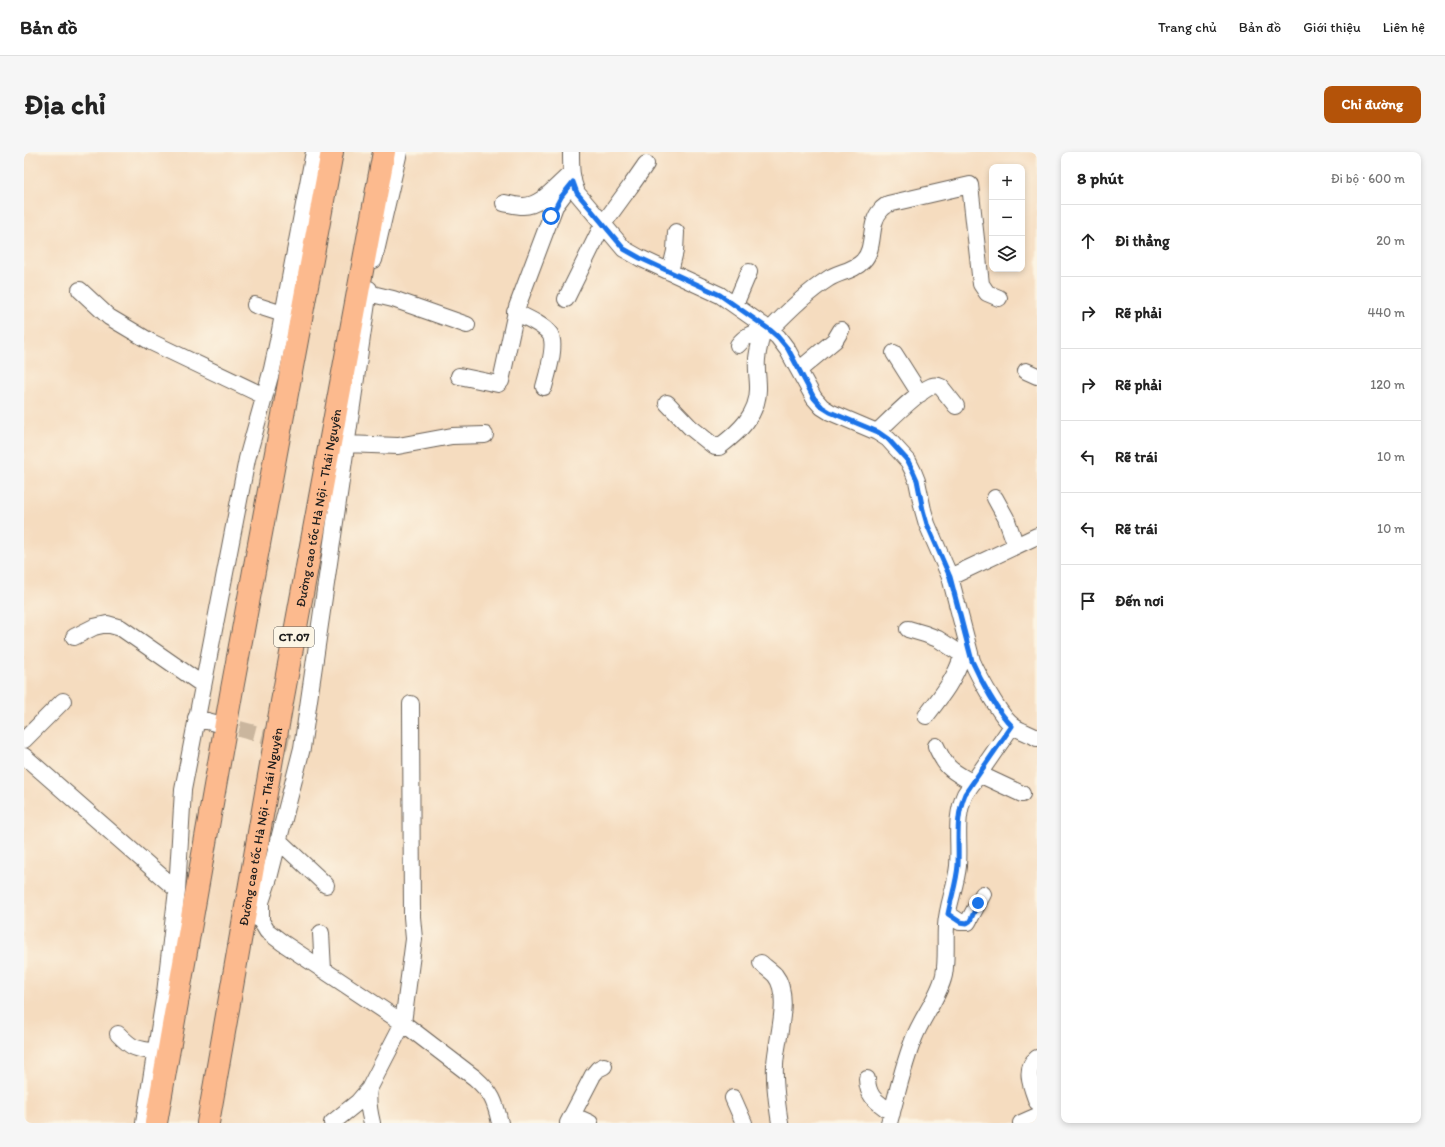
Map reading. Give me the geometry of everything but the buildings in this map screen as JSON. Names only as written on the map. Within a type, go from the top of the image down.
[{"type":"highway","points":[[156,1123],[232,688],[332,152]]},
{"type":"highway","name":"Đường cao tốc Hà Nội - Thái Nguyên","points":[[208,1123],[282,702],[384,152]]},
{"type":"street","points":[[144,1123],[165,993],[177,890],[183,790],[247,459],[273,362],[314,152]]},
{"type":"street","points":[[399,152],[368,293],[346,444],[295,745],[278,840],[261,902],[261,921],[267,931],[283,944],[403,1023],[485,1087],[494,1099],[500,1123]]},
{"type":"street","points":[[571,152],[572,177],[577,193],[624,249],[640,258],[673,262],[710,290],[738,299],[765,328],[778,337],[788,349],[814,398],[822,407],[830,412],[878,432],[888,439],[908,461],[917,480],[927,524],[950,577],[967,658]]},
{"type":"street","points":[[566,299],[603,224],[646,164]]},
{"type":"street","points":[[504,202],[523,206],[533,204],[541,200],[572,177]]},
{"type":"street","points":[[458,376],[498,384],[501,381],[515,312],[556,206],[572,177]]},
{"type":"street","points":[[738,345],[752,332],[765,328],[789,311],[826,280],[856,267],[863,261],[868,252],[875,221],[880,210],[888,204],[970,185],[980,284],[987,293],[999,298]]},
{"type":"street","points":[[673,262],[676,232]]},
{"type":"street","points":[[738,299],[749,272]]},
{"type":"street","points":[[80,290],[108,317],[145,338],[264,396]]},
{"type":"street","points":[[368,293],[393,299],[467,325]]},
{"type":"street","points":[[255,305],[283,314]]},
{"type":"street","points":[[515,312],[530,319],[550,334],[552,340],[551,353],[544,387]]},
{"type":"street","points":[[667,403],[690,428],[715,447],[725,443],[750,418],[756,405],[758,389],[757,359],[765,328]]},
{"type":"street","points":[[799,370],[835,340],[841,330]]},
{"type":"street","points":[[894,353],[920,394]]},
{"type":"street","points":[[878,432],[920,394],[933,386],[938,385],[956,406]]},
{"type":"street","points":[[346,444],[398,446],[452,436],[485,436]]},
{"type":"street","points":[[994,498],[1006,518],[1016,546]]},
{"type":"street","points":[[950,577],[1037,536]]},
{"type":"street","points":[[74,637],[94,627],[107,624],[121,628],[203,685]]},
{"type":"street","points":[[908,629],[938,639],[967,658],[976,670],[1005,719],[1012,726],[1037,738]]},
{"type":"street","points":[[926,716],[960,664],[967,658]]},
{"type":"street","points":[[24,740],[63,701]]},
{"type":"street","points":[[332,1123],[358,1102],[369,1089],[403,1023],[414,939],[412,917],[411,704]]},
{"type":"street","points":[[196,718],[215,723]]},
{"type":"street","points":[[891,1118],[907,1057],[914,1037],[944,976],[946,962],[946,926],[958,866],[958,815],[960,805],[965,794],[1012,726]]},
{"type":"street","points":[[936,746],[948,768],[1022,794]]},
{"type":"street","points":[[24,756],[177,890]]},
{"type":"street","points":[[278,840],[326,885]]},
{"type":"street","points":[[948,914],[960,922],[968,922],[983,894]]},
{"type":"street","points":[[321,933],[323,970]]},
{"type":"street","points":[[761,963],[775,975],[781,987],[783,1002],[775,1065],[775,1084],[780,1123]]},
{"type":"street","points":[[118,1034],[134,1048],[156,1052]]},
{"type":"street","points":[[1037,1058],[1032,1062],[1030,1082],[1037,1102]]},
{"type":"street","points":[[590,1123],[570,1119],[593,1075],[598,1069],[604,1066]]},
{"type":"street","points":[[868,1079],[869,1093],[891,1118]]},
{"type":"street","points":[[369,1089],[369,1109],[372,1123]]},
{"type":"street","points":[[733,1098],[744,1123]]},
{"type":"street","points":[[1020,1123],[1037,1116]]},
{"type":"tunnel","points":[[216,723],[289,742]]},
{"type":"route","points":[[551,216],[561,197],[573,182],[577,193],[624,249],[640,258],[720,295],[770,330],[788,349],[814,398],[822,407],[830,412],[878,432],[888,439],[908,461],[917,480],[927,524],[950,577],[972,661],[1005,719],[1012,726],[965,794],[960,805],[958,815],[958,866],[948,914],[960,922],[967,923],[970,921],[978,903]]}]
